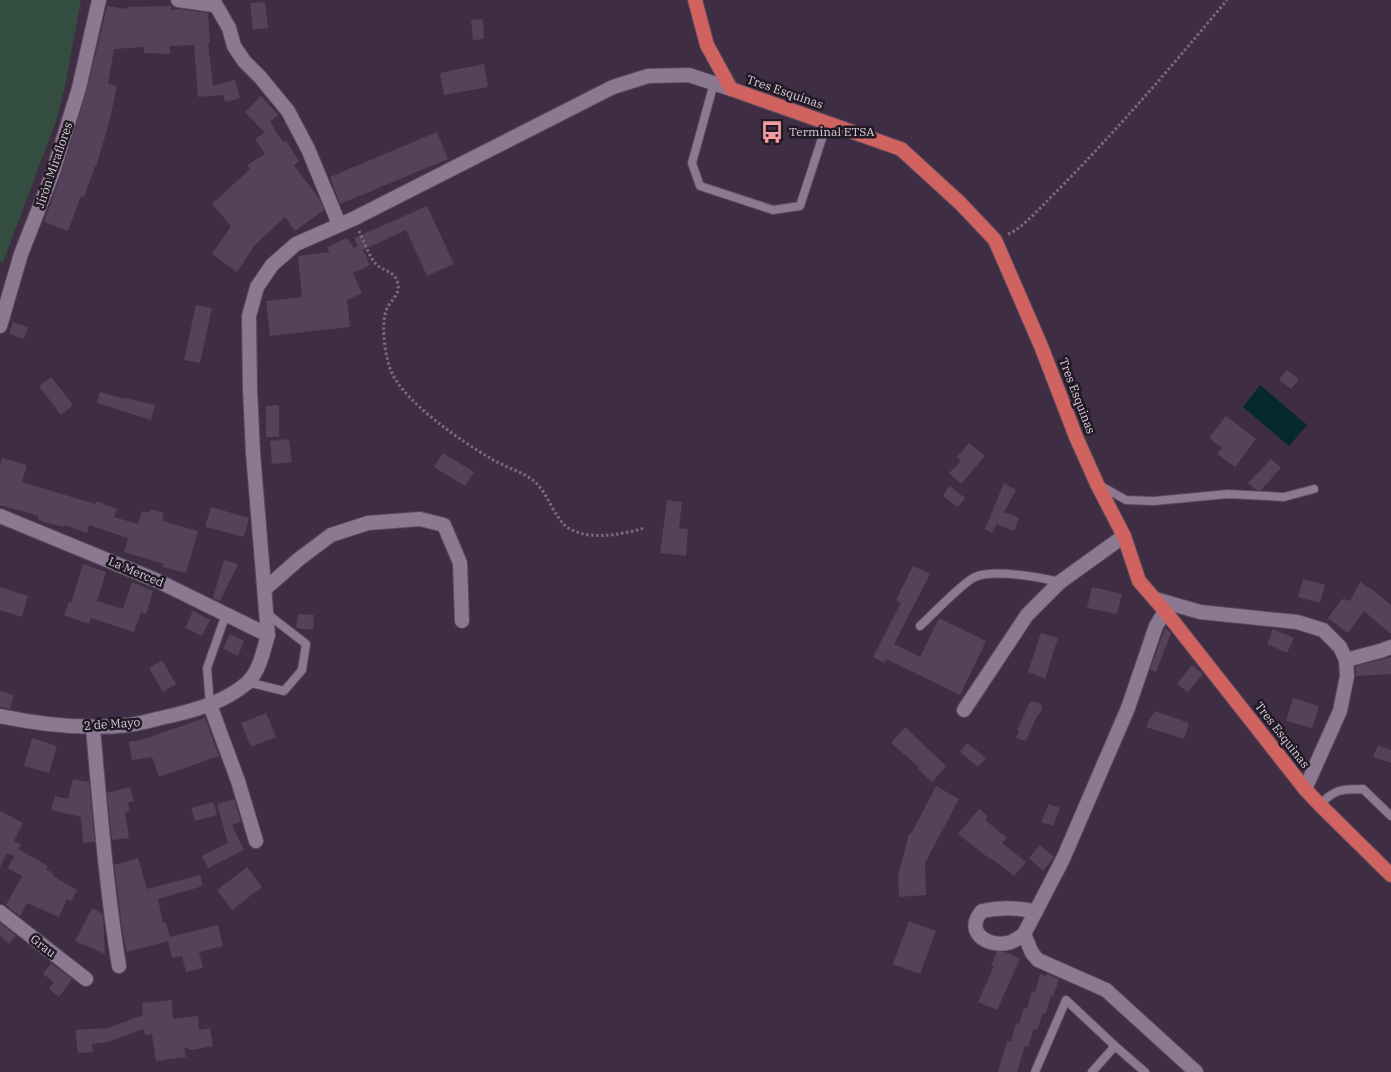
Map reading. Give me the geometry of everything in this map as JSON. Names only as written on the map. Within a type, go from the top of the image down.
[{"type":"highway","name":"Tres Esquinas","points":[[695,0],[707,45],[731,89],[901,149],[960,203],[994,240],[1042,346],[1076,437],[1097,484],[1124,536],[1139,582],[1165,611],[1305,789],[1391,875]]},
{"type":"street","name":"Jirón Miraflores","points":[[0,326],[21,254],[52,175],[79,88],[99,0]]},
{"type":"street","points":[[178,0],[213,2],[228,28],[234,46],[244,61],[288,111],[308,149],[339,224]]},
{"type":"street","points":[[256,841],[216,702],[247,682],[260,663],[268,635],[253,453],[249,316],[257,287],[272,265],[296,244],[354,219],[613,87],[648,76],[689,75],[731,89]]},
{"type":"street","name":"La Merced","points":[[0,516],[158,581],[268,635]]},
{"type":"street","points":[[265,589],[299,559],[331,535],[368,523],[420,519],[444,525],[460,563],[462,621]]},
{"type":"street","points":[[964,710],[1027,615],[1060,582],[1124,536]]},
{"type":"street","points":[[1155,599],[1200,612],[1297,622],[1323,630],[1340,647],[1346,660],[1347,676],[1340,711],[1305,789]]},
{"type":"street","points":[[1036,912],[999,907],[982,911],[975,926],[978,935],[989,942],[1006,944],[1013,942],[1024,934],[1036,912],[1063,859],[1120,726],[1156,626],[1165,611]]},
{"type":"street","points":[[1346,660],[1391,647]]},
{"type":"street","name":"2 de Mayo","points":[[0,716],[38,724],[93,728],[131,725],[216,702]]},
{"type":"street","points":[[93,728],[103,849],[118,966]]},
{"type":"street","name":"Grau","points":[[0,912],[86,979]]},
{"type":"street","points":[[1024,934],[1032,953],[1038,960],[1106,990],[1196,1072]]},
{"type":"lane","points":[[714,83],[692,163],[700,186],[726,196],[773,210],[800,206],[827,122]]},
{"type":"lane","points":[[1097,484],[1126,500],[1154,502],[1228,494],[1284,497],[1314,489]]},
{"type":"lane","points":[[920,626],[974,577],[995,573],[1044,578],[1060,582]]},
{"type":"lane","points":[[247,682],[284,691],[302,670],[306,644],[266,613]]},
{"type":"lane","points":[[216,702],[208,668],[226,614]]},
{"type":"lane","points":[[1320,805],[1329,795],[1339,790],[1363,789],[1391,816]]},
{"type":"lane","points":[[1036,1072],[1066,1000],[1145,1072]]},
{"type":"lane","points":[[1092,1072],[1115,1046]]},
{"type":"path","points":[[994,240],[1012,233],[1036,212],[1083,164],[1188,48],[1227,0]]},
{"type":"path","points":[[354,219],[376,265],[386,269],[398,282],[398,289],[394,300],[390,302],[386,310],[384,326],[390,370],[404,390],[426,412],[473,447],[535,482],[563,523],[570,529],[586,534],[607,535],[645,528]]},
{"type":"shaded area","points":[[0,0],[81,0],[65,86],[56,121],[3,262],[0,261]]},
{"type":"shaded area","points":[[1260,385],[1307,425],[1289,446],[1243,407]]},
{"type":"building","points":[[265,2],[268,28],[253,30],[250,3]]},
{"type":"building","points":[[107,6],[127,9],[127,7],[171,6],[171,10],[179,9],[208,13],[210,43],[208,43],[213,86],[235,80],[240,98],[225,102],[223,95],[198,97],[194,45],[170,46],[170,54],[144,53],[144,47],[114,49],[108,84],[117,86],[109,123],[96,167],[84,197],[81,196],[68,231],[44,222],[60,178],[87,90]]},
{"type":"building","points":[[483,19],[484,39],[473,40],[471,20]]},
{"type":"building","points":[[484,64],[488,87],[444,95],[440,73]]},
{"type":"building","points":[[261,96],[278,115],[270,122],[283,142],[286,141],[299,161],[294,165],[320,200],[324,210],[295,231],[285,217],[254,246],[237,272],[212,254],[231,226],[212,204],[250,169],[247,165],[265,154],[255,139],[265,133],[245,112]]},
{"type":"building","points":[[437,132],[448,159],[340,204],[330,177]]},
{"type":"building","points":[[427,206],[454,264],[427,276],[406,230],[363,250],[370,265],[353,273],[362,293],[347,300],[350,327],[270,336],[266,301],[302,297],[298,256],[330,252],[327,247],[347,238],[354,248],[358,246],[354,238]]},
{"type":"building","points":[[196,305],[212,308],[200,363],[184,360]]},
{"type":"building","points":[[13,322],[28,327],[24,339],[9,334]]},
{"type":"building","points":[[1287,370],[1299,379],[1291,389],[1279,380]]},
{"type":"building","points":[[51,377],[73,405],[61,415],[39,386]]},
{"type":"building","points":[[100,392],[155,405],[151,420],[97,403]]},
{"type":"building","points":[[279,405],[279,437],[266,437],[266,406]]},
{"type":"building","points":[[1226,416],[1256,439],[1235,467],[1217,454],[1222,448],[1209,438]]},
{"type":"building","points":[[289,439],[292,462],[272,464],[270,441]]},
{"type":"building","points":[[969,443],[985,456],[961,484],[949,473],[961,461],[957,457]]},
{"type":"building","points":[[443,453],[474,472],[465,486],[434,467]]},
{"type":"building","points":[[2,458],[27,465],[22,482],[95,504],[96,501],[117,509],[114,517],[138,524],[142,511],[149,513],[150,509],[164,513],[162,521],[198,531],[186,573],[163,567],[164,564],[124,552],[128,538],[89,525],[87,533],[64,525],[63,527],[38,520],[39,516],[0,505],[0,465]]},
{"type":"building","points":[[1271,459],[1281,468],[1261,490],[1256,490],[1248,483]]},
{"type":"building","points":[[1004,483],[1016,490],[1004,512],[1019,518],[1014,531],[997,524],[992,533],[985,529]]},
{"type":"building","points":[[949,486],[965,498],[958,507],[943,496]]},
{"type":"building","points":[[667,500],[682,502],[679,528],[688,529],[686,556],[660,553]]},
{"type":"building","points":[[211,507],[249,518],[244,537],[205,527]]},
{"type":"building","points":[[224,560],[238,564],[220,601],[213,598]]},
{"type":"building","points":[[83,564],[106,572],[97,601],[123,609],[132,582],[153,591],[146,614],[141,612],[134,632],[91,618],[89,624],[64,615],[69,602],[71,603]]},
{"type":"building","points":[[913,566],[930,574],[894,644],[920,657],[939,618],[986,641],[960,695],[886,659],[884,663],[873,657],[901,603],[896,600]]},
{"type":"building","points":[[1303,579],[1325,585],[1320,603],[1298,597]]},
{"type":"building","points":[[1360,582],[1391,605],[1391,634],[1364,611],[1348,633],[1328,618],[1342,599],[1350,601]]},
{"type":"building","points":[[0,587],[28,596],[22,617],[0,610]]},
{"type":"building","points":[[1092,587],[1122,594],[1117,614],[1087,608]]},
{"type":"building","points":[[193,611],[210,620],[202,636],[185,628]]},
{"type":"building","points":[[298,614],[314,615],[313,630],[296,628]]},
{"type":"building","points":[[1165,628],[1171,633],[1156,672],[1150,670]]},
{"type":"building","points":[[1273,629],[1294,638],[1287,653],[1267,644]]},
{"type":"building","points":[[1041,633],[1058,638],[1045,679],[1028,672]]},
{"type":"building","points":[[230,634],[244,641],[238,656],[223,649]]},
{"type":"building","points":[[1391,657],[1391,674],[1356,676],[1356,666]]},
{"type":"building","points":[[162,660],[176,684],[163,692],[149,668]]},
{"type":"building","points":[[1192,665],[1203,674],[1188,692],[1177,684]]},
{"type":"building","points":[[0,691],[14,695],[10,709],[0,707]]},
{"type":"building","points":[[1293,698],[1319,706],[1312,728],[1286,721]]},
{"type":"building","points":[[1032,702],[1041,704],[1042,709],[1026,741],[1016,738],[1019,731],[1017,730],[1029,704]]},
{"type":"building","points":[[1155,711],[1189,723],[1184,739],[1146,727]]},
{"type":"building","points":[[266,713],[276,737],[251,747],[241,723]]},
{"type":"building","points":[[205,718],[219,756],[159,777],[152,757],[132,760],[129,742],[144,739]]},
{"type":"building","points":[[905,727],[946,766],[932,782],[918,769],[919,767],[891,743]]},
{"type":"building","points":[[32,738],[57,746],[49,773],[24,766]]},
{"type":"building","points":[[967,743],[986,758],[978,767],[960,752]]},
{"type":"building","points":[[1378,745],[1391,750],[1391,763],[1373,757]]},
{"type":"building","points":[[73,779],[89,782],[95,842],[83,843],[81,817],[51,810],[55,796],[68,799]]},
{"type":"building","points":[[936,786],[959,799],[925,863],[926,895],[899,897],[898,876],[909,834],[911,834]]},
{"type":"building","points":[[130,787],[134,801],[128,803],[130,811],[125,812],[129,838],[112,840],[107,793]]},
{"type":"building","points":[[234,799],[241,822],[232,825],[244,850],[208,868],[202,856],[228,843],[217,804]]},
{"type":"building","points":[[213,802],[217,815],[195,821],[191,808]]},
{"type":"building","points":[[1049,804],[1060,808],[1053,826],[1041,822]]},
{"type":"building","points":[[979,809],[988,816],[985,820],[1007,838],[1002,843],[1026,862],[1014,876],[958,834]]},
{"type":"building","points":[[0,811],[23,823],[14,841],[21,845],[14,856],[7,853],[0,867]]},
{"type":"building","points":[[1040,845],[1054,857],[1043,871],[1029,858]]},
{"type":"building","points":[[18,849],[48,866],[46,869],[54,874],[53,876],[77,890],[71,901],[67,899],[59,917],[27,903],[20,916],[6,905],[22,876],[8,868]]},
{"type":"building","points":[[138,858],[147,889],[200,875],[203,886],[158,899],[163,923],[166,923],[170,937],[218,925],[223,946],[199,952],[203,968],[186,972],[182,956],[172,958],[168,941],[127,952],[114,865]]},
{"type":"building","points":[[247,867],[262,887],[232,910],[217,890]]},
{"type":"building","points":[[92,908],[103,914],[105,954],[75,941]]},
{"type":"building","points":[[909,921],[936,931],[920,974],[893,964]]},
{"type":"building","points":[[0,923],[16,936],[9,944],[0,936]]},
{"type":"building","points":[[997,952],[1005,952],[1020,959],[997,1010],[978,1002],[994,966],[991,965]]},
{"type":"building","points":[[51,963],[72,979],[59,997],[49,989],[54,982],[43,974]]},
{"type":"building","points":[[1040,974],[1046,976],[1047,974],[1059,979],[1053,997],[1051,996],[1046,1013],[1043,1013],[1037,1030],[1034,1029],[1028,1047],[1025,1046],[1017,1072],[998,1072],[1007,1041],[1011,1042],[1016,1023],[1019,1024],[1024,1008],[1027,1009],[1032,991],[1035,992]]},
{"type":"building","points":[[172,1000],[173,1019],[198,1016],[199,1030],[210,1028],[213,1046],[192,1050],[184,1047],[186,1057],[156,1061],[152,1034],[145,1035],[144,1029],[108,1042],[92,1044],[93,1052],[78,1053],[75,1030],[108,1028],[143,1015],[142,1003]]},
{"type":"place","name":"Terminal ETSA","points":[[772,132]]}]
